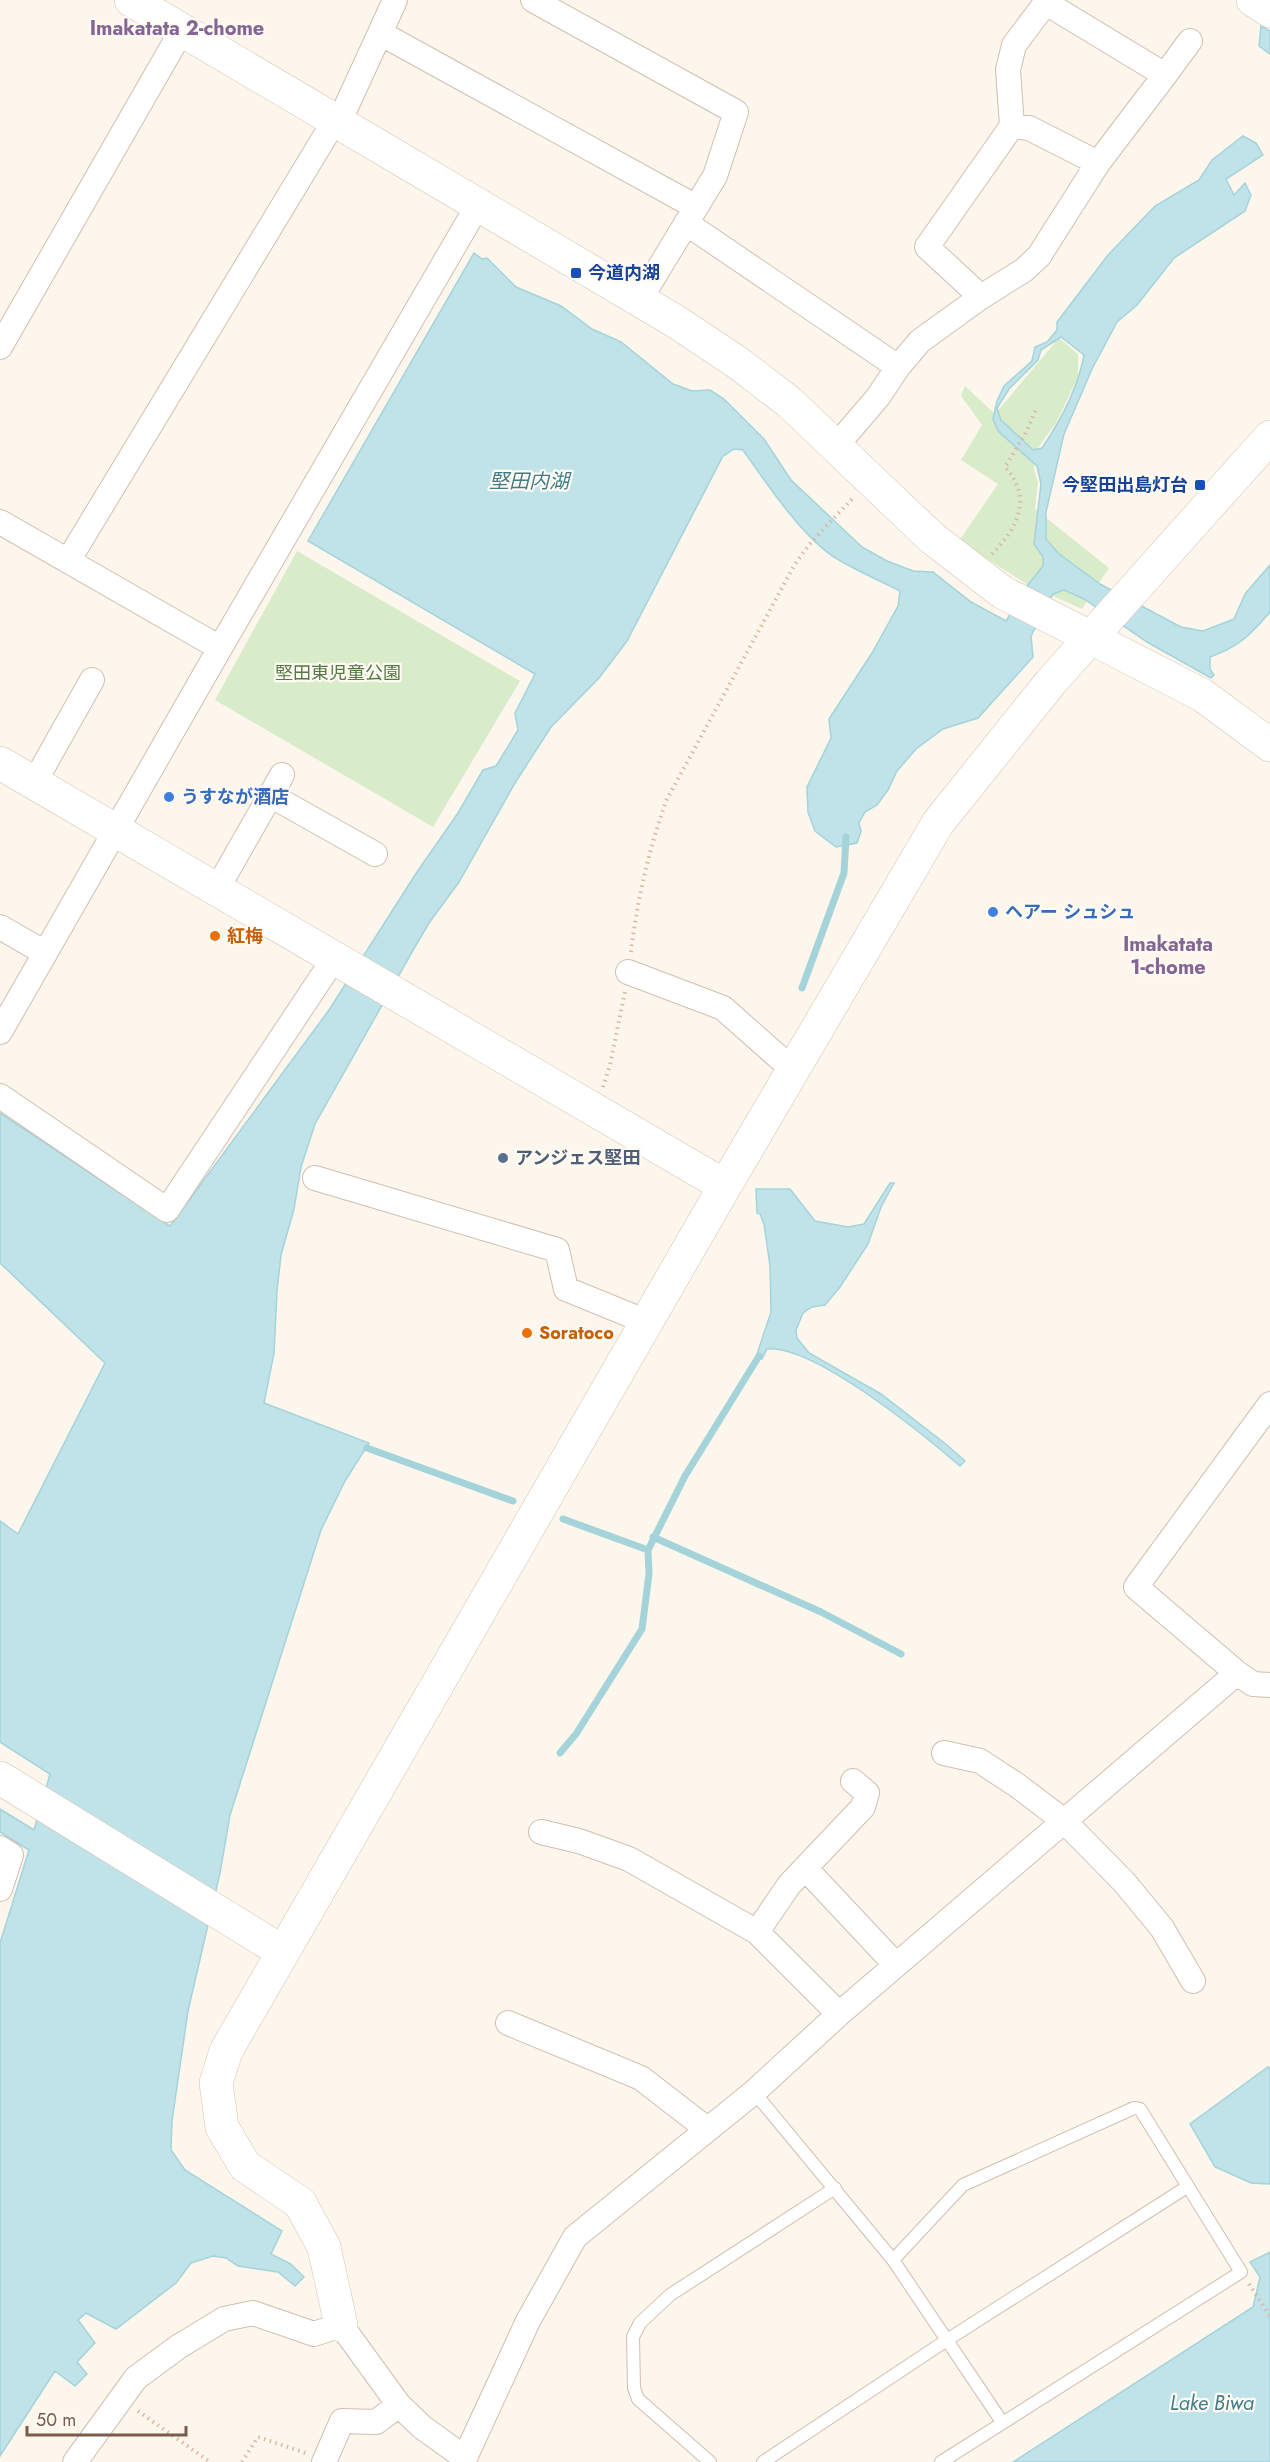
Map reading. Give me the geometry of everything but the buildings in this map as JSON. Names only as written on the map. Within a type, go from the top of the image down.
[{"type":"street","points":[[131,0],[639,300],[738,363],[789,402],[932,538],[1002,592],[1047,615],[1098,628],[1202,694],[1270,745]]},
{"type":"street","points":[[68,561],[335,120],[346,107],[395,0]]},
{"type":"street","points":[[533,0],[736,112],[715,176],[639,300]]},
{"type":"street","points":[[1253,0],[1270,11]]},
{"type":"street","points":[[981,297],[927,247],[1012,126],[1008,69],[1014,45],[1047,2],[1165,75]]},
{"type":"street","points":[[0,347],[182,30]]},
{"type":"street","points":[[380,33],[691,215],[898,367]]},
{"type":"street","points":[[836,446],[878,397],[898,367],[920,341],[981,297],[1024,270],[1039,256],[1098,163],[1190,41]]},
{"type":"street","points":[[1012,126],[1029,128],[1098,163]]},
{"type":"street","points":[[0,1032],[219,648],[478,205]]},
{"type":"street","points":[[1237,1673],[839,2014],[754,2092],[575,2237],[528,2321],[464,2460],[399,2406],[341,2325],[324,2247],[300,2203],[245,2166],[222,2127],[216,2083],[226,2051],[725,1186],[938,823],[1098,628],[1270,437]]},
{"type":"street","points":[[0,522],[219,648]]},
{"type":"street","points":[[34,783],[92,680]]},
{"type":"street","points":[[0,763],[725,1186]]},
{"type":"street","points":[[217,889],[276,785],[375,854]]},
{"type":"street","points":[[0,927],[45,953]]},
{"type":"street","points":[[0,1096],[167,1210],[344,963]]},
{"type":"street","points":[[628,972],[723,1008],[793,1070]]},
{"type":"street","points":[[315,1178],[557,1250],[566,1289],[647,1322]]},
{"type":"street","points":[[1270,1404],[1136,1587],[1237,1673],[1253,1684],[1270,1685]]},
{"type":"street","points":[[944,1753],[980,1761],[1064,1821],[1124,1882],[1162,1928],[1193,1981]]},
{"type":"street","points":[[0,1778],[283,1952]]},
{"type":"street","points":[[757,1932],[789,1885],[863,1807],[867,1793],[853,1781]]},
{"type":"street","points":[[541,1832],[579,1841],[629,1859],[757,1932],[839,2014]]},
{"type":"street","points":[[0,1848],[10,1855],[0,1889]]},
{"type":"street","points":[[805,1868],[896,1965]]},
{"type":"street","points":[[508,2023],[641,2078],[707,2129]]},
{"type":"street","points":[[75,2462],[136,2378],[178,2347],[224,2319],[253,2313],[314,2334],[341,2325]]},
{"type":"street","points":[[325,2460],[342,2421],[376,2422],[399,2406]]},
{"type":"lane","points":[[754,2092],[893,2260],[1002,2422]]},
{"type":"lane","points":[[893,2260],[963,2186],[1134,2108],[1140,2109],[1241,2272],[941,2462]]},
{"type":"lane","points":[[763,2462],[947,2340],[1187,2187]]},
{"type":"lane","points":[[710,2462],[638,2400],[634,2388],[633,2337],[640,2323],[670,2295],[835,2188]]},
{"type":"path","points":[[974,571],[1005,541],[1019,517],[1019,492],[1014,477],[1005,467],[1025,434],[1036,410]]},
{"type":"path","points":[[592,1108],[602,1089],[610,1065],[623,1009],[641,887],[652,840],[666,801],[795,564],[812,541],[843,508]]},
{"type":"path","points":[[1241,2272],[1270,2316]]},
{"type":"path","points":[[120,2398],[210,2462]]},
{"type":"path","points":[[242,2462],[258,2437],[325,2460]]},
{"type":"green space","points":[[1059,338],[1078,354],[1078,377],[1056,423],[1035,452],[1034,470],[1038,482],[1035,509],[1109,568],[1082,609],[1028,585],[959,541],[998,484],[961,460],[982,425],[961,396],[965,386],[995,414]]},
{"type":"green space","name":"堅田東児童公園","points":[[297,551],[520,681],[433,827],[215,700]]},
{"type":"water","points":[[1261,26],[1270,31],[1270,54],[1259,46]]},
{"type":"water","name":"堅田内湖","points":[[1243,136],[1256,143],[1263,155],[1226,179],[1234,195],[1245,183],[1251,195],[1245,211],[1174,258],[1137,305],[1117,322],[1092,369],[1064,434],[1046,512],[1046,539],[1058,553],[1100,584],[1181,627],[1203,631],[1234,619],[1245,594],[1270,565],[1270,612],[1244,639],[1229,649],[1210,657],[1210,669],[1214,675],[1211,678],[1147,642],[1084,599],[1064,590],[1053,594],[1031,636],[1033,657],[978,718],[943,729],[916,749],[897,771],[888,790],[877,805],[865,812],[859,823],[861,831],[857,843],[836,847],[815,831],[808,812],[807,787],[831,738],[829,719],[872,653],[898,606],[900,591],[850,566],[822,548],[797,523],[743,450],[734,449],[723,456],[627,641],[599,678],[551,727],[515,783],[459,882],[429,923],[315,1124],[301,1167],[294,1209],[281,1255],[274,1353],[264,1403],[369,1443],[345,1481],[321,1530],[230,1815],[220,1873],[188,2011],[172,2121],[171,2150],[185,2170],[282,2231],[271,2254],[291,2264],[304,2277],[295,2286],[278,2272],[238,2266],[226,2258],[213,2256],[191,2263],[176,2283],[116,2329],[86,2313],[78,2320],[95,2343],[77,2362],[87,2374],[75,2386],[55,2371],[0,2456],[0,1943],[29,1850],[0,1832],[0,1809],[34,1830],[50,1774],[0,1742],[0,1521],[18,1534],[105,1363],[0,1263],[0,1113],[170,1226],[329,1010],[415,875],[458,813],[483,770],[496,766],[518,730],[515,713],[535,674],[308,541],[474,253],[482,259],[487,258],[516,287],[561,306],[592,329],[621,342],[673,384],[692,391],[710,390],[724,399],[764,439],[791,480],[862,547],[887,561],[913,571],[933,572],[971,602],[1006,621],[1028,585],[1043,566],[1043,557],[1034,544],[1041,484],[1037,466],[998,431],[993,419],[997,401],[1004,386],[1032,361],[1035,347],[1047,342],[1057,330],[1057,322],[1108,255],[1155,206],[1199,180],[1212,160]],"holes":[[[1061,337],[1084,355],[1078,380],[1062,415],[1042,448],[1033,450],[1001,420],[997,408],[1009,389],[1038,360],[1041,350]]]},
{"type":"water","points":[[890,1183],[894,1183],[881,1207],[868,1244],[840,1287],[825,1305],[812,1307],[803,1313],[796,1330],[797,1338],[809,1353],[881,1394],[947,1445],[965,1461],[960,1466],[867,1394],[812,1361],[787,1351],[767,1349],[762,1359],[757,1354],[771,1312],[770,1266],[764,1224],[760,1214],[757,1213],[756,1189],[790,1189],[815,1221],[848,1227],[864,1224]]},
{"type":"water","points":[[1268,2067],[1270,2068],[1270,2184],[1251,2183],[1215,2167],[1190,2124]]},
{"type":"water","name":"Lake Biwa","points":[[1270,2252],[1270,2462],[1013,2462],[1253,2307],[1260,2277],[1250,2262]]},
{"type":"waterway","points":[[802,988],[844,873],[846,837]]},
{"type":"waterway","points":[[563,1519],[648,1550],[685,1476],[759,1356]]},
{"type":"waterway","points":[[367,1448],[513,1501]]},
{"type":"waterway","points":[[653,1537],[821,1612],[901,1654]]},
{"type":"waterway","points":[[560,1753],[576,1734],[642,1629],[649,1574],[648,1550]]},
{"type":"place","name":"今道内湖","points":[[576,273]]},
{"type":"place","name":"今堅田出島灯台","points":[[1200,485]]},
{"type":"place","name":"うすなが酒店","points":[[169,797]]},
{"type":"place","name":"ヘアー シュシュ","points":[[993,912]]},
{"type":"place","name":"紅梅","points":[[215,936]]},
{"type":"place","name":"アンジェス堅田","points":[[503,1158]]},
{"type":"place","name":"Soratoco","points":[[527,1333]]},
{"type":"district","name":"Imakatata 2-chome","points":[[177,28]]},
{"type":"district","name":"Imakatata 1-chome","points":[[1168,956]]}]
